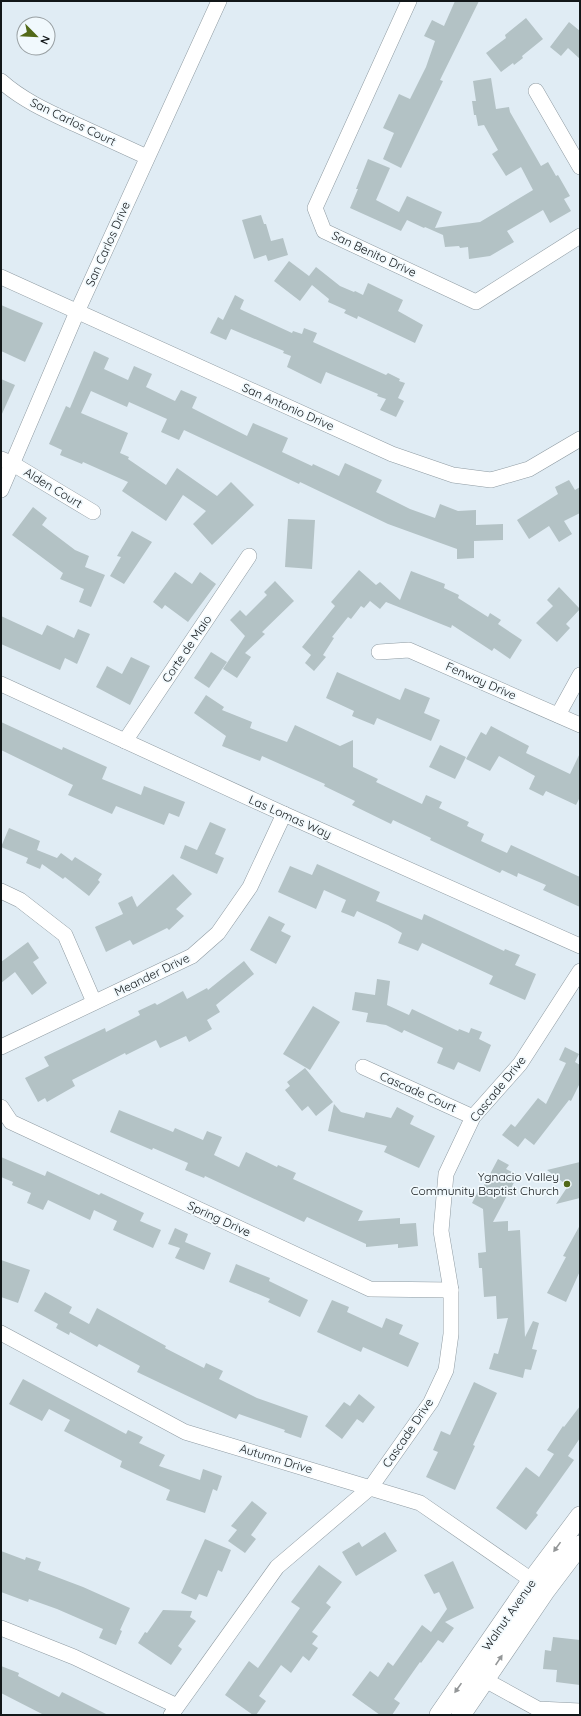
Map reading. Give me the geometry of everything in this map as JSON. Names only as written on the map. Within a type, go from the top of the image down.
[{"type":"street","name":"San Benito Drive","points":[[409,1],[316,208],[324,231],[476,302],[580,236]]},
{"type":"street","name":"San Carlos Drive","points":[[1,490],[7,462],[77,312],[216,2]]},
{"type":"street","name":"San Carlos Court","points":[[1,81],[21,96],[52,113],[147,157]]},
{"type":"street","points":[[536,91],[580,167]]},
{"type":"street","name":"San Antonio Drive","points":[[1,277],[392,454],[453,475],[491,480],[529,469],[580,439]]},
{"type":"street","name":"Alden Court","points":[[7,462],[93,512]]},
{"type":"street","name":"Corte de Maio","points":[[125,741],[249,556]]},
{"type":"street","name":"Fenway Drive","points":[[379,652],[409,650],[580,725]]},
{"type":"street","points":[[558,715],[580,675]]},
{"type":"street","name":"Las Lomas Way","points":[[1,684],[284,814],[580,946]]},
{"type":"street","name":"Meander Drive","points":[[1,1047],[192,956],[218,933],[250,887],[284,814]]},
{"type":"street","points":[[1,891],[20,900],[65,935],[94,1002]]},
{"type":"street","name":"Cascade Drive","points":[[174,1710],[277,1566],[371,1487],[431,1402],[446,1370],[451,1334],[452,1290],[441,1231],[446,1174],[473,1117],[520,1064],[580,971]]},
{"type":"street","name":"Cascade Court","points":[[363,1067],[473,1117]]},
{"type":"street","name":"Spring Drive","points":[[1,1107],[11,1122],[370,1289],[452,1290]]},
{"type":"street","name":"Autumn Drive","points":[[1,1333],[185,1432],[420,1503],[539,1585]]},
{"type":"street","name":"Walnut Avenue","points":[[439,1715],[477,1676],[539,1585],[580,1516]]},
{"type":"street","name":"Walnut Avenue","points":[[539,1585],[580,1545]]},
{"type":"street","points":[[1,1628],[74,1657],[174,1710]]},
{"type":"street","points":[[477,1676],[538,1708],[580,1711]]},
{"type":"street","name":"Walnut Avenue","points":[[461,1715],[477,1676]]},
{"type":"building","points":[[455,1],[479,1],[440,80],[443,81],[401,168],[383,159],[394,133],[383,128],[399,94],[410,99],[426,67],[435,41],[424,36],[432,20],[444,26]]},
{"type":"building","points":[[526,18],[543,39],[522,56],[523,58],[501,72],[486,53],[506,38],[505,35]]},
{"type":"building","points":[[569,22],[580,31],[580,59],[568,48],[561,56],[550,47]]},
{"type":"building","points":[[491,78],[496,109],[509,107],[510,112],[541,166],[548,162],[556,176],[558,175],[570,196],[564,199],[571,211],[550,223],[543,210],[507,231],[514,242],[490,256],[469,259],[468,247],[445,247],[443,235],[425,227],[424,228],[407,220],[401,231],[350,208],[368,159],[390,168],[376,200],[399,212],[407,196],[442,212],[435,228],[480,222],[533,190],[521,167],[506,176],[492,154],[498,150],[484,125],[478,126],[476,115],[474,115],[472,101],[476,101],[473,81]]},
{"type":"building","points":[[261,215],[264,224],[266,224],[271,241],[283,238],[288,255],[268,261],[266,255],[254,259],[242,220]]},
{"type":"building","points":[[289,261],[309,276],[316,267],[340,286],[354,292],[355,291],[363,295],[368,283],[403,300],[398,311],[423,325],[415,343],[358,316],[357,319],[344,313],[346,310],[328,302],[329,299],[312,285],[300,301],[274,281]]},
{"type":"building","points":[[235,295],[244,300],[240,309],[292,333],[293,331],[302,334],[304,328],[317,333],[313,342],[386,375],[388,373],[400,379],[399,381],[405,383],[398,398],[404,401],[396,417],[380,410],[386,399],[377,396],[378,394],[326,372],[321,384],[287,367],[291,356],[283,353],[284,351],[231,329],[226,340],[210,333],[218,317],[223,320]]},
{"type":"building","points":[[1,305],[43,323],[25,362],[1,351]]},
{"type":"building","points":[[94,351],[109,358],[104,369],[128,380],[134,366],[152,374],[146,387],[175,401],[181,390],[197,397],[192,408],[247,436],[253,423],[288,438],[282,452],[312,466],[313,464],[339,476],[345,463],[382,480],[376,492],[410,509],[435,518],[440,504],[458,511],[476,510],[476,525],[503,524],[503,540],[474,541],[474,558],[457,559],[457,549],[388,524],[300,482],[299,484],[184,430],[179,440],[161,432],[167,419],[129,402],[127,407],[91,391],[81,413],[128,433],[120,453],[129,457],[128,459],[166,485],[177,468],[217,496],[231,482],[254,505],[212,545],[193,524],[206,511],[183,495],[166,521],[122,491],[128,482],[83,462],[82,464],[60,455],[62,450],[49,444],[66,406],[70,408]]},
{"type":"building","points":[[1,379],[15,385],[1,416]]},
{"type":"building","points":[[569,480],[575,490],[580,487],[580,513],[564,521],[572,534],[559,542],[549,526],[529,539],[517,520],[558,494],[555,487]]},
{"type":"building","points":[[33,507],[47,518],[42,525],[75,550],[89,556],[85,567],[105,575],[91,607],[79,602],[84,589],[60,579],[63,573],[12,535]]},
{"type":"building","points":[[288,519],[315,520],[312,569],[285,567]]},
{"type":"building","points":[[132,531],[152,542],[124,584],[110,576],[121,557],[117,556]]},
{"type":"building","points":[[359,570],[376,585],[380,582],[400,600],[411,571],[445,584],[444,588],[459,595],[458,598],[488,617],[490,613],[501,620],[498,624],[522,640],[510,659],[494,648],[492,651],[452,625],[451,628],[386,602],[380,609],[370,601],[364,608],[361,606],[351,619],[348,617],[332,637],[334,638],[323,655],[326,657],[314,671],[305,663],[311,655],[302,647],[335,606],[331,602]]},
{"type":"building","points":[[175,572],[192,584],[200,572],[216,584],[188,622],[165,605],[162,609],[153,602]]},
{"type":"building","points":[[275,581],[294,601],[262,632],[265,634],[245,653],[251,657],[237,678],[223,669],[245,636],[230,620],[240,610],[246,616],[267,595],[264,592]]},
{"type":"building","points":[[559,587],[580,609],[566,624],[570,628],[557,642],[536,623],[553,606],[547,600]]},
{"type":"building","points":[[1,616],[42,635],[47,625],[74,638],[78,629],[90,634],[77,664],[65,658],[60,670],[1,644]]},
{"type":"building","points":[[211,652],[227,662],[209,688],[194,678]]},
{"type":"building","points":[[131,657],[150,666],[130,705],[96,687],[107,666],[122,674]]},
{"type":"building","points":[[337,672],[400,700],[405,688],[430,698],[424,713],[440,720],[431,741],[377,718],[374,725],[352,716],[354,711],[326,698]]},
{"type":"building","points":[[206,695],[224,707],[222,710],[252,722],[250,728],[287,742],[295,725],[340,746],[353,740],[353,767],[378,779],[376,782],[422,804],[426,795],[442,802],[439,808],[469,822],[467,826],[484,834],[481,841],[507,853],[511,845],[580,877],[580,907],[543,890],[546,885],[518,873],[517,877],[502,870],[500,873],[430,840],[431,838],[393,820],[391,824],[352,805],[355,801],[324,786],[325,784],[262,756],[260,761],[222,746],[226,736],[194,713]]},
{"type":"building","points":[[1,722],[62,750],[63,747],[107,767],[102,779],[141,795],[144,786],[185,802],[179,817],[169,813],[164,825],[116,806],[112,814],[68,795],[73,785],[1,750]]},
{"type":"building","points":[[491,726],[529,746],[526,753],[570,774],[580,753],[580,797],[576,805],[546,791],[543,796],[529,789],[535,776],[499,756],[490,771],[466,759],[481,732],[486,735]]},
{"type":"building","points":[[440,745],[466,757],[455,779],[429,767]]},
{"type":"building","points":[[210,822],[226,829],[215,854],[224,858],[217,874],[180,858],[185,845],[197,850]]},
{"type":"building","points":[[9,828],[40,841],[37,850],[57,858],[61,853],[72,861],[75,857],[102,874],[98,880],[100,882],[89,896],[65,877],[63,879],[42,864],[40,869],[26,863],[28,858],[1,847]]},
{"type":"building","points":[[317,864],[380,892],[376,901],[422,920],[424,914],[504,951],[505,949],[520,955],[515,965],[536,974],[525,1000],[489,984],[493,976],[422,943],[418,951],[398,943],[402,933],[388,925],[357,911],[354,917],[341,912],[346,900],[324,890],[316,909],[278,892],[290,866],[312,875]]},
{"type":"building","points":[[173,874],[192,894],[176,909],[184,916],[169,930],[167,928],[133,945],[130,940],[106,952],[95,927],[123,914],[118,903],[132,896],[137,907]]},
{"type":"building","points":[[269,916],[285,924],[281,931],[291,936],[276,964],[250,950]]},
{"type":"building","points":[[28,942],[39,958],[33,962],[47,983],[32,995],[15,972],[1,983],[1,962]]},
{"type":"building","points":[[244,961],[254,974],[216,1005],[220,1012],[207,1020],[212,1029],[189,1042],[186,1036],[160,1048],[156,1040],[126,1055],[125,1053],[72,1080],[75,1086],[47,1102],[45,1098],[38,1102],[25,1078],[49,1066],[44,1057],[105,1028],[106,1032],[140,1015],[138,1011],[155,1003],[157,1005],[183,991],[187,999],[207,988],[208,990]]},
{"type":"building","points":[[377,979],[390,981],[387,1005],[409,1015],[412,1009],[458,1031],[459,1029],[469,1033],[471,1028],[482,1032],[479,1039],[491,1045],[480,1072],[458,1062],[454,1070],[437,1063],[443,1048],[404,1030],[402,1033],[386,1025],[366,1022],[368,1013],[352,1010],[355,992],[375,995]]},
{"type":"building","points":[[313,1006],[340,1022],[310,1070],[283,1054]]},
{"type":"building","points":[[565,1047],[579,1054],[575,1062],[580,1065],[580,1083],[571,1101],[569,1100],[534,1145],[525,1138],[518,1147],[502,1135],[511,1124],[515,1127],[538,1098],[546,1104],[566,1063],[559,1060]]},
{"type":"building","points":[[305,1068],[333,1102],[316,1116],[308,1106],[302,1111],[285,1090],[290,1086],[287,1082]]},
{"type":"building","points":[[334,1104],[341,1112],[364,1118],[366,1112],[391,1118],[397,1107],[414,1116],[410,1124],[435,1136],[419,1168],[384,1152],[387,1146],[328,1131]]},
{"type":"building","points":[[119,1110],[173,1132],[175,1128],[203,1140],[207,1131],[222,1137],[214,1155],[239,1167],[246,1152],[277,1167],[278,1165],[296,1173],[293,1179],[363,1211],[358,1221],[400,1218],[400,1224],[416,1223],[418,1246],[398,1248],[398,1244],[366,1247],[366,1244],[307,1217],[304,1222],[205,1176],[204,1178],[185,1170],[188,1163],[153,1148],[152,1150],[110,1132]]},
{"type":"building","points":[[1,1157],[45,1176],[47,1171],[99,1195],[101,1193],[144,1213],[140,1221],[161,1230],[153,1248],[113,1230],[117,1221],[94,1210],[90,1220],[48,1200],[43,1210],[27,1203],[31,1193],[12,1185],[13,1182],[1,1177]]},
{"type":"building","points":[[498,1159],[509,1165],[506,1169],[518,1175],[493,1222],[508,1221],[508,1231],[520,1230],[525,1337],[533,1321],[539,1323],[532,1349],[537,1350],[531,1370],[525,1369],[523,1378],[489,1369],[494,1353],[498,1354],[508,1318],[497,1319],[496,1296],[484,1297],[482,1268],[479,1268],[478,1253],[486,1252],[483,1209],[472,1203],[480,1188],[482,1189]]},
{"type":"building","name":"Ygnacio Valley Community Baptist Church","points":[[580,1162],[580,1198],[556,1204],[568,1186],[547,1170]]},
{"type":"building","points":[[580,1225],[580,1271],[566,1302],[547,1293],[566,1257],[563,1256]]},
{"type":"building","points":[[175,1228],[188,1234],[185,1242],[211,1253],[204,1270],[175,1258],[180,1248],[168,1244]]},
{"type":"building","points":[[1,1260],[30,1270],[18,1303],[1,1297]]},
{"type":"building","points":[[236,1264],[270,1278],[269,1281],[308,1300],[300,1317],[268,1302],[270,1299],[229,1282]]},
{"type":"building","points":[[45,1292],[72,1307],[69,1313],[89,1324],[97,1308],[166,1346],[165,1348],[204,1368],[206,1363],[223,1371],[219,1379],[257,1398],[308,1416],[301,1438],[284,1432],[285,1430],[239,1414],[236,1419],[137,1372],[140,1366],[99,1344],[97,1347],[70,1332],[69,1335],[56,1328],[58,1324],[34,1311]]},
{"type":"building","points":[[332,1300],[349,1307],[347,1312],[382,1328],[386,1318],[403,1325],[399,1334],[419,1343],[408,1367],[363,1347],[361,1352],[317,1332]]},
{"type":"building","points":[[23,1379],[126,1434],[128,1430],[143,1437],[139,1443],[165,1455],[159,1466],[200,1480],[203,1469],[222,1476],[217,1491],[213,1489],[205,1513],[166,1500],[170,1490],[120,1467],[122,1461],[64,1431],[70,1420],[49,1409],[42,1421],[9,1404]]},
{"type":"building","points":[[474,1382],[497,1393],[473,1445],[475,1446],[455,1490],[426,1477],[438,1452],[433,1450],[441,1431],[450,1435]]},
{"type":"building","points":[[359,1394],[375,1407],[363,1423],[357,1419],[342,1439],[325,1426],[344,1402],[350,1406]]},
{"type":"building","points":[[580,1406],[580,1438],[568,1456],[574,1460],[536,1513],[538,1515],[526,1530],[496,1508],[526,1467],[539,1477],[554,1454],[547,1450],[563,1426],[564,1427]]},
{"type":"building","points":[[252,1501],[267,1513],[251,1535],[256,1539],[245,1553],[228,1541],[237,1530],[231,1526]]},
{"type":"building","points":[[385,1532],[397,1551],[356,1576],[342,1552],[359,1542],[362,1547]]},
{"type":"building","points":[[205,1539],[231,1550],[222,1572],[218,1570],[207,1597],[199,1594],[196,1600],[181,1593]]},
{"type":"building","points":[[1,1551],[25,1560],[26,1557],[41,1562],[38,1570],[83,1587],[130,1608],[120,1630],[122,1631],[116,1645],[99,1638],[103,1629],[57,1609],[29,1599],[28,1602],[1,1592]]},
{"type":"building","points":[[453,1561],[474,1608],[445,1622],[454,1628],[443,1643],[438,1640],[421,1663],[420,1662],[394,1699],[400,1703],[392,1715],[380,1715],[352,1695],[370,1671],[378,1677],[388,1662],[393,1666],[422,1625],[431,1632],[447,1609],[439,1592],[434,1594],[424,1575]]},
{"type":"building","points":[[319,1565],[342,1582],[326,1603],[331,1607],[312,1632],[318,1636],[312,1644],[318,1648],[309,1661],[303,1656],[291,1673],[281,1665],[259,1696],[266,1701],[256,1715],[253,1715],[225,1695],[249,1661],[258,1668],[300,1608],[291,1602]]},
{"type":"building","points":[[163,1610],[192,1611],[190,1617],[196,1621],[178,1646],[182,1649],[171,1665],[138,1643]]},
{"type":"building","points":[[553,1637],[580,1640],[580,1685],[556,1682],[557,1670],[543,1669],[545,1650],[551,1651]]},
{"type":"building","points":[[1,1666],[19,1673],[18,1676],[59,1697],[62,1692],[108,1715],[44,1715],[1,1693]]},
{"type":"place","name":"Ygnacio Valley Community Baptist Church","points":[[567,1184]]}]
